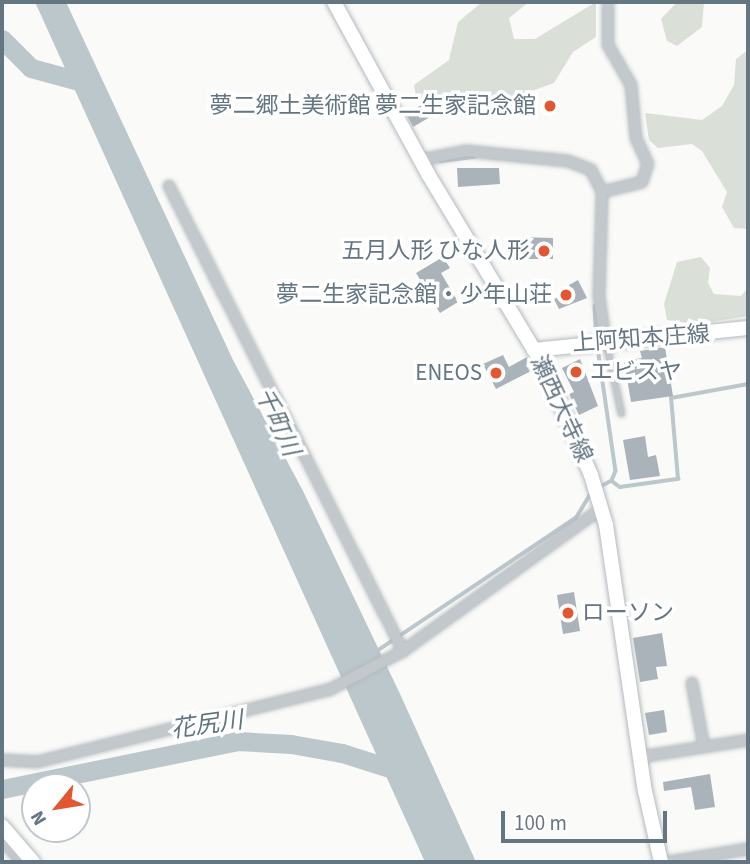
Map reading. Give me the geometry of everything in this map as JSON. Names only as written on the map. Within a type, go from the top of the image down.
[{"type":"main road","name":"瀬西大寺線","points":[[334,2],[421,160],[534,350],[591,475],[601,504],[640,757],[661,862]]},
{"type":"main road","name":"上阿知本庄線","points":[[534,350],[599,341],[692,336],[748,328]]},
{"type":"main road","points":[[2,826],[33,862]]},
{"type":"street","points":[[602,192],[642,182],[648,164],[636,138],[631,85],[608,46],[608,2]]},
{"type":"street","points":[[421,160],[466,151],[568,161],[591,170],[602,192],[599,341]]},
{"type":"street","points":[[169,186],[403,652]]},
{"type":"street","points":[[2,760],[37,762],[108,747],[337,687],[403,652],[601,504]]},
{"type":"street","points":[[692,683],[704,747]]},
{"type":"street","points":[[640,757],[748,740]]},
{"type":"street","points":[[2,841],[22,862]]},
{"type":"street","points":[[669,862],[748,849]]},
{"type":"lane","points":[[599,341],[621,413]]},
{"type":"shaded area","points":[[35,2],[66,2],[233,360],[303,491],[401,696],[476,862],[425,862]]},
{"type":"shaded area","points":[[482,2],[529,2],[509,18],[514,39],[535,39],[596,2],[596,37],[573,52],[554,83],[529,92],[500,115],[482,117],[416,97],[414,85],[449,60],[458,22]]},
{"type":"shaded area","points":[[677,2],[704,2],[702,27],[677,46],[667,41],[661,19]]},
{"type":"shaded area","points":[[748,50],[748,229],[734,228],[722,207],[727,192],[702,151],[692,144],[658,148],[649,140],[645,113],[702,120],[722,106],[734,85],[736,59]]},
{"type":"shaded area","points":[[701,257],[710,268],[708,283],[714,294],[741,296],[748,288],[748,316],[697,324],[667,320],[664,304],[677,262]]},
{"type":"building","points":[[423,104],[430,117],[413,127],[406,114]]},
{"type":"building","points":[[457,168],[499,168],[500,184],[458,187]]},
{"type":"building","points":[[518,237],[553,238],[553,259],[518,259]]},
{"type":"building","points":[[443,257],[450,268],[441,273],[458,302],[440,313],[416,273]]},
{"type":"building","points":[[578,280],[587,298],[559,309],[554,299],[572,291],[569,285]]},
{"type":"building","points":[[665,347],[673,396],[631,402],[624,361],[642,358],[640,351]]},
{"type":"building","points":[[503,355],[509,367],[527,357],[535,369],[496,389],[483,364]]},
{"type":"building","points":[[580,359],[598,406],[579,415],[569,394],[574,392],[562,368]]},
{"type":"building","points":[[645,436],[648,457],[656,455],[660,476],[630,480],[623,440]]},
{"type":"building","name":"ローソン","points":[[574,592],[580,631],[563,634],[557,595]]},
{"type":"building","points":[[662,633],[667,666],[656,667],[658,679],[640,682],[633,638]]},
{"type":"building","points":[[664,710],[667,732],[649,735],[645,713]]},
{"type":"building","points":[[710,774],[715,807],[695,810],[691,787],[664,791],[663,782]]},
{"type":"waterway","points":[[2,39],[31,68],[90,84]]},
{"type":"waterway","points":[[441,161],[475,157]]},
{"type":"waterway","points":[[595,306],[597,341]]},
{"type":"waterway","points":[[598,348],[616,471],[612,481],[599,488]]},
{"type":"waterway","points":[[612,481],[620,487],[678,479],[671,398],[748,384]]},
{"type":"waterway","points":[[377,651],[576,518],[592,491]]},
{"type":"waterway","name":"花尻川","points":[[2,789],[237,741],[291,744],[342,753],[405,773]]},
{"type":"place","name":"夢二郷土美術館 夢二生家記念館","points":[[550,106]]},
{"type":"place","name":"五月人形 ひな人形","points":[[544,251]]},
{"type":"place","name":"夢二生家記念館・少年山荘","points":[[566,295]]},
{"type":"place","name":"エビスヤ","points":[[576,372]]},
{"type":"place","name":"ENEOS","points":[[496,373]]},
{"type":"place","name":"ローソン","points":[[568,613]]},
{"type":"water label","name":"千町川","points":[[277,422]]}]
